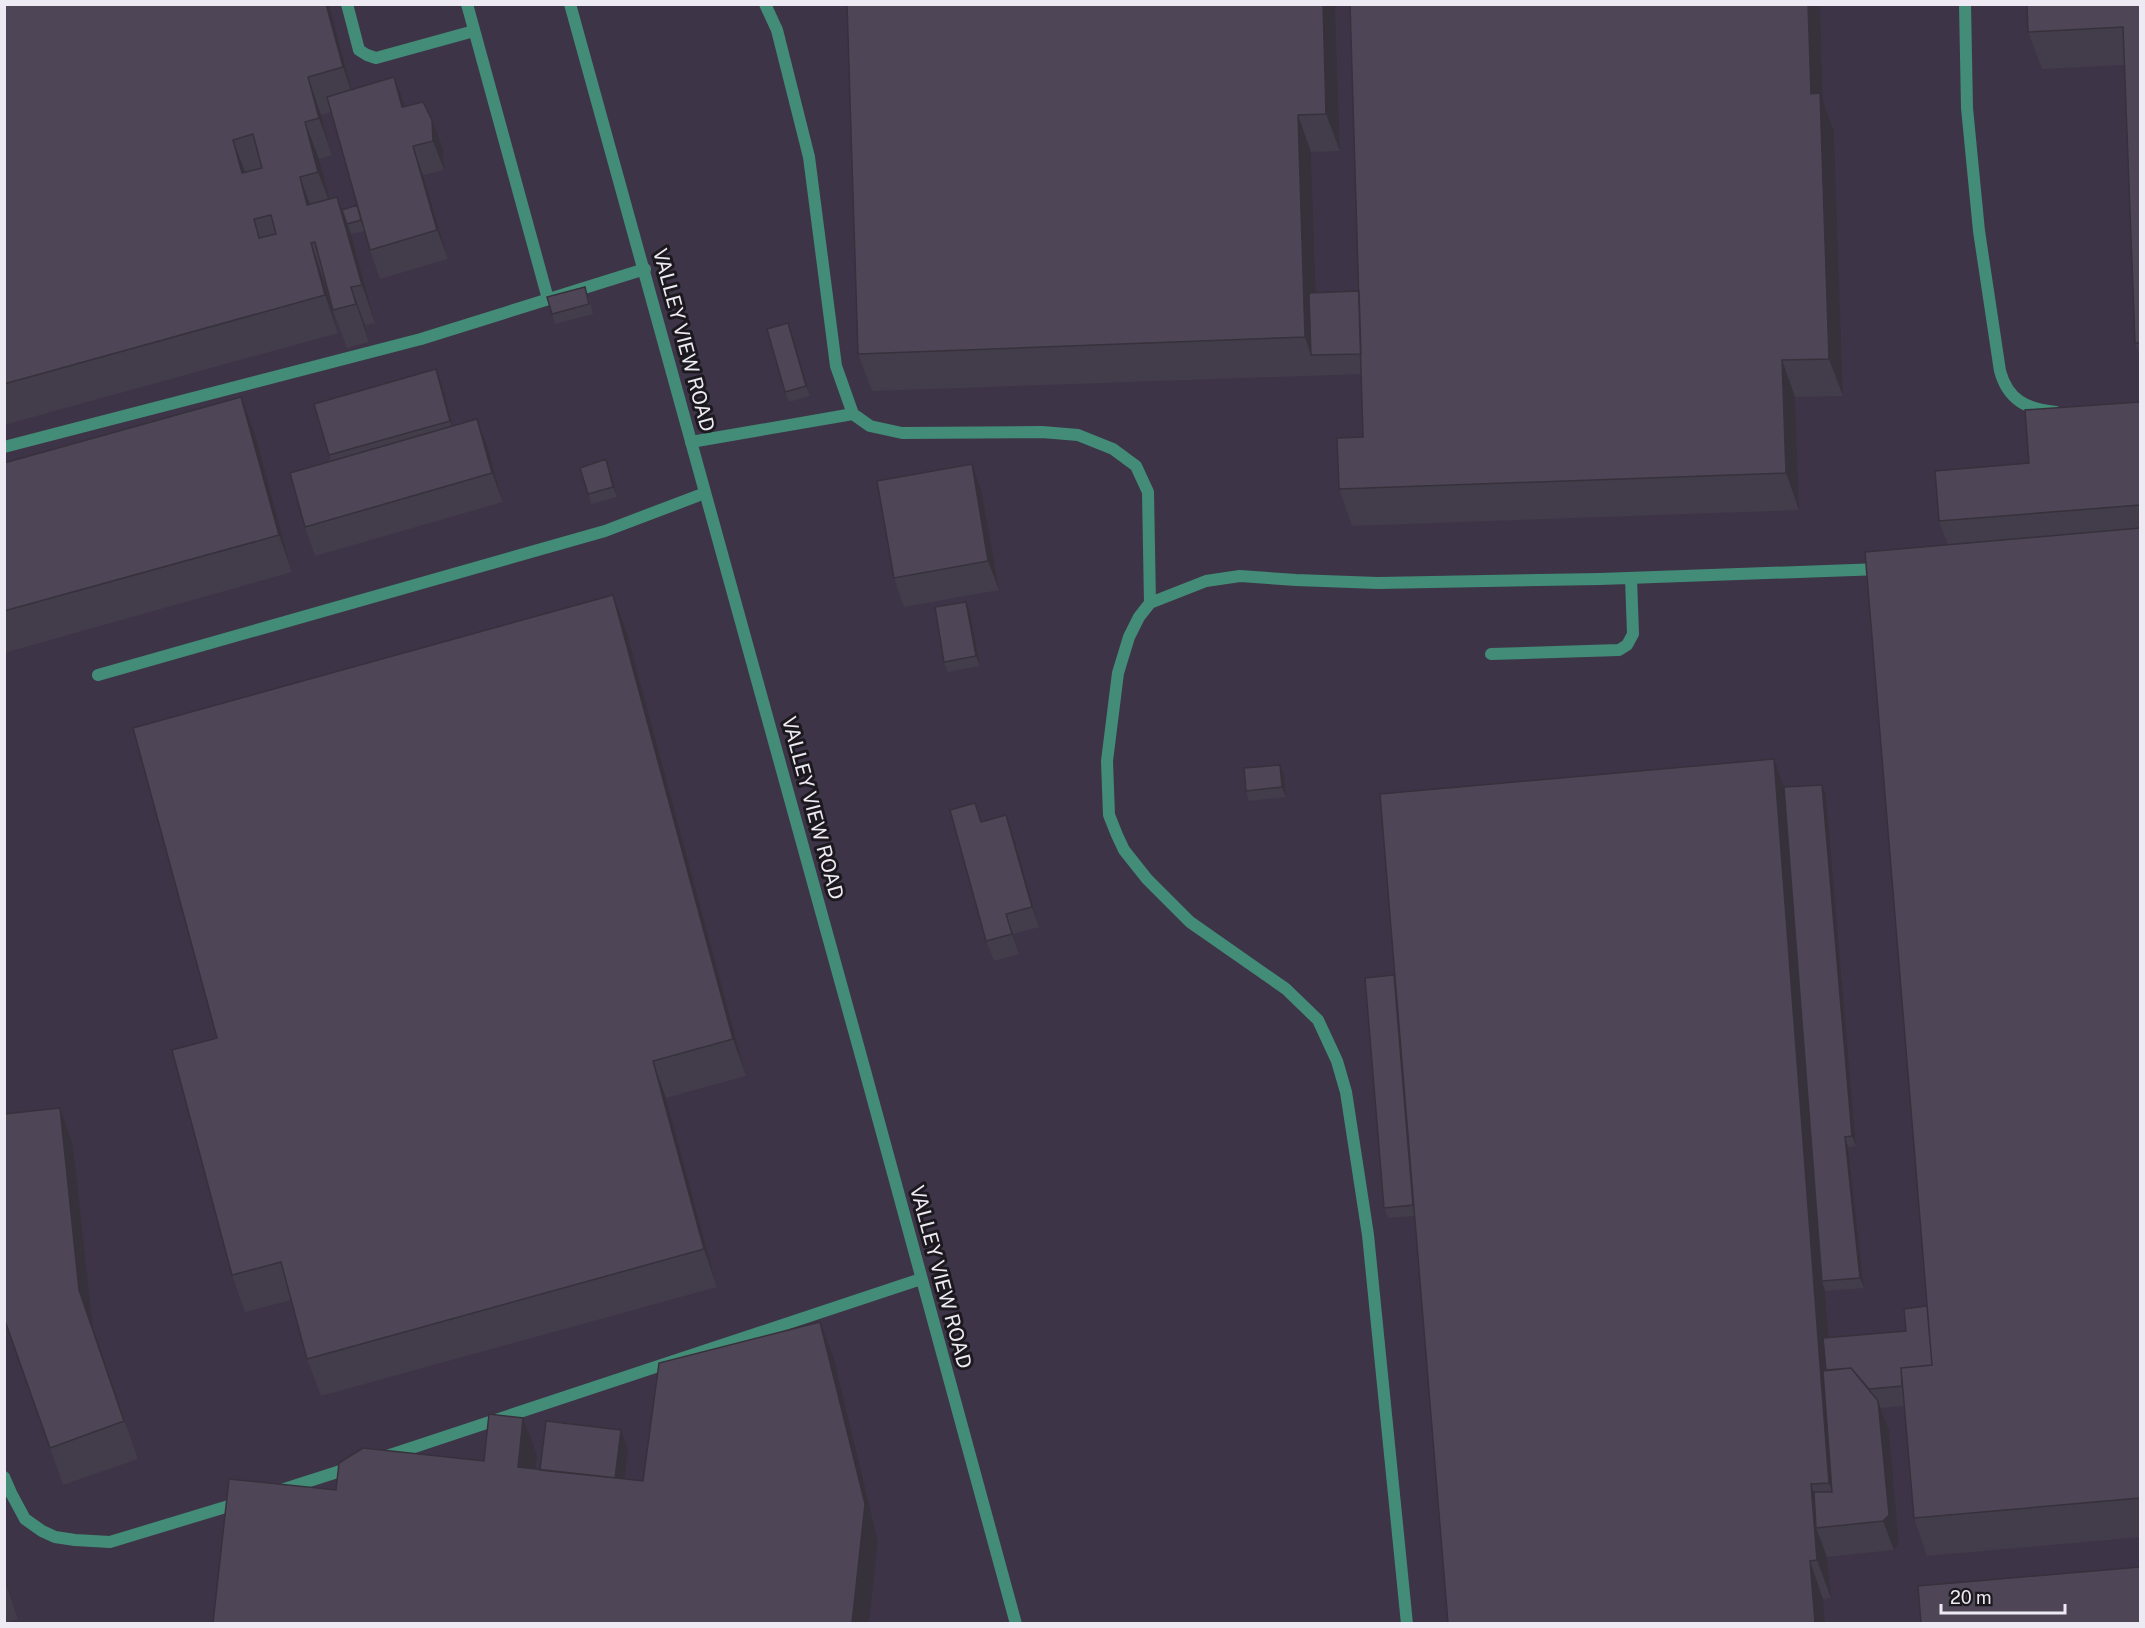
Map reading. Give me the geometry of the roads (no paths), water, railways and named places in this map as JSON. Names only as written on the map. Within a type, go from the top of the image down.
[{"type":"street","points":[[347,4],[360,50],[371,57],[376,58],[474,31]]},
{"type":"street","points":[[467,4],[548,299]]},
{"type":"street","name":"VALLEY VIEW ROAD","points":[[570,4],[1016,1623]]},
{"type":"street","points":[[765,4],[777,30],[809,157],[836,366],[854,414],[870,426],[902,433],[1042,432],[1078,435],[1113,449],[1136,466],[1148,492],[1150,603]]},
{"type":"street","points":[[1965,4],[1969,131],[1978,231],[2000,371],[2005,387],[2018,401],[2044,411],[2069,413]]},
{"type":"street","points":[[4,447],[421,339],[645,270]]},
{"type":"street","points":[[692,442],[854,414]]},
{"type":"street","points":[[98,675],[605,531],[705,493]]},
{"type":"street","points":[[1407,1623],[1368,1235],[1346,1092],[1337,1061],[1318,1020],[1286,989],[1190,922],[1147,879],[1124,850],[1109,815],[1107,761],[1118,673],[1129,637],[1139,617],[1150,603],[1206,581],[1240,576],[1378,583],[1631,578],[1885,569]]},
{"type":"street","points":[[1491,654],[1619,650],[1627,645],[1633,634],[1631,578]]},
{"type":"street","points":[[4,1477],[25,1519],[42,1531],[55,1537],[110,1542],[446,1437],[921,1279]]}]
